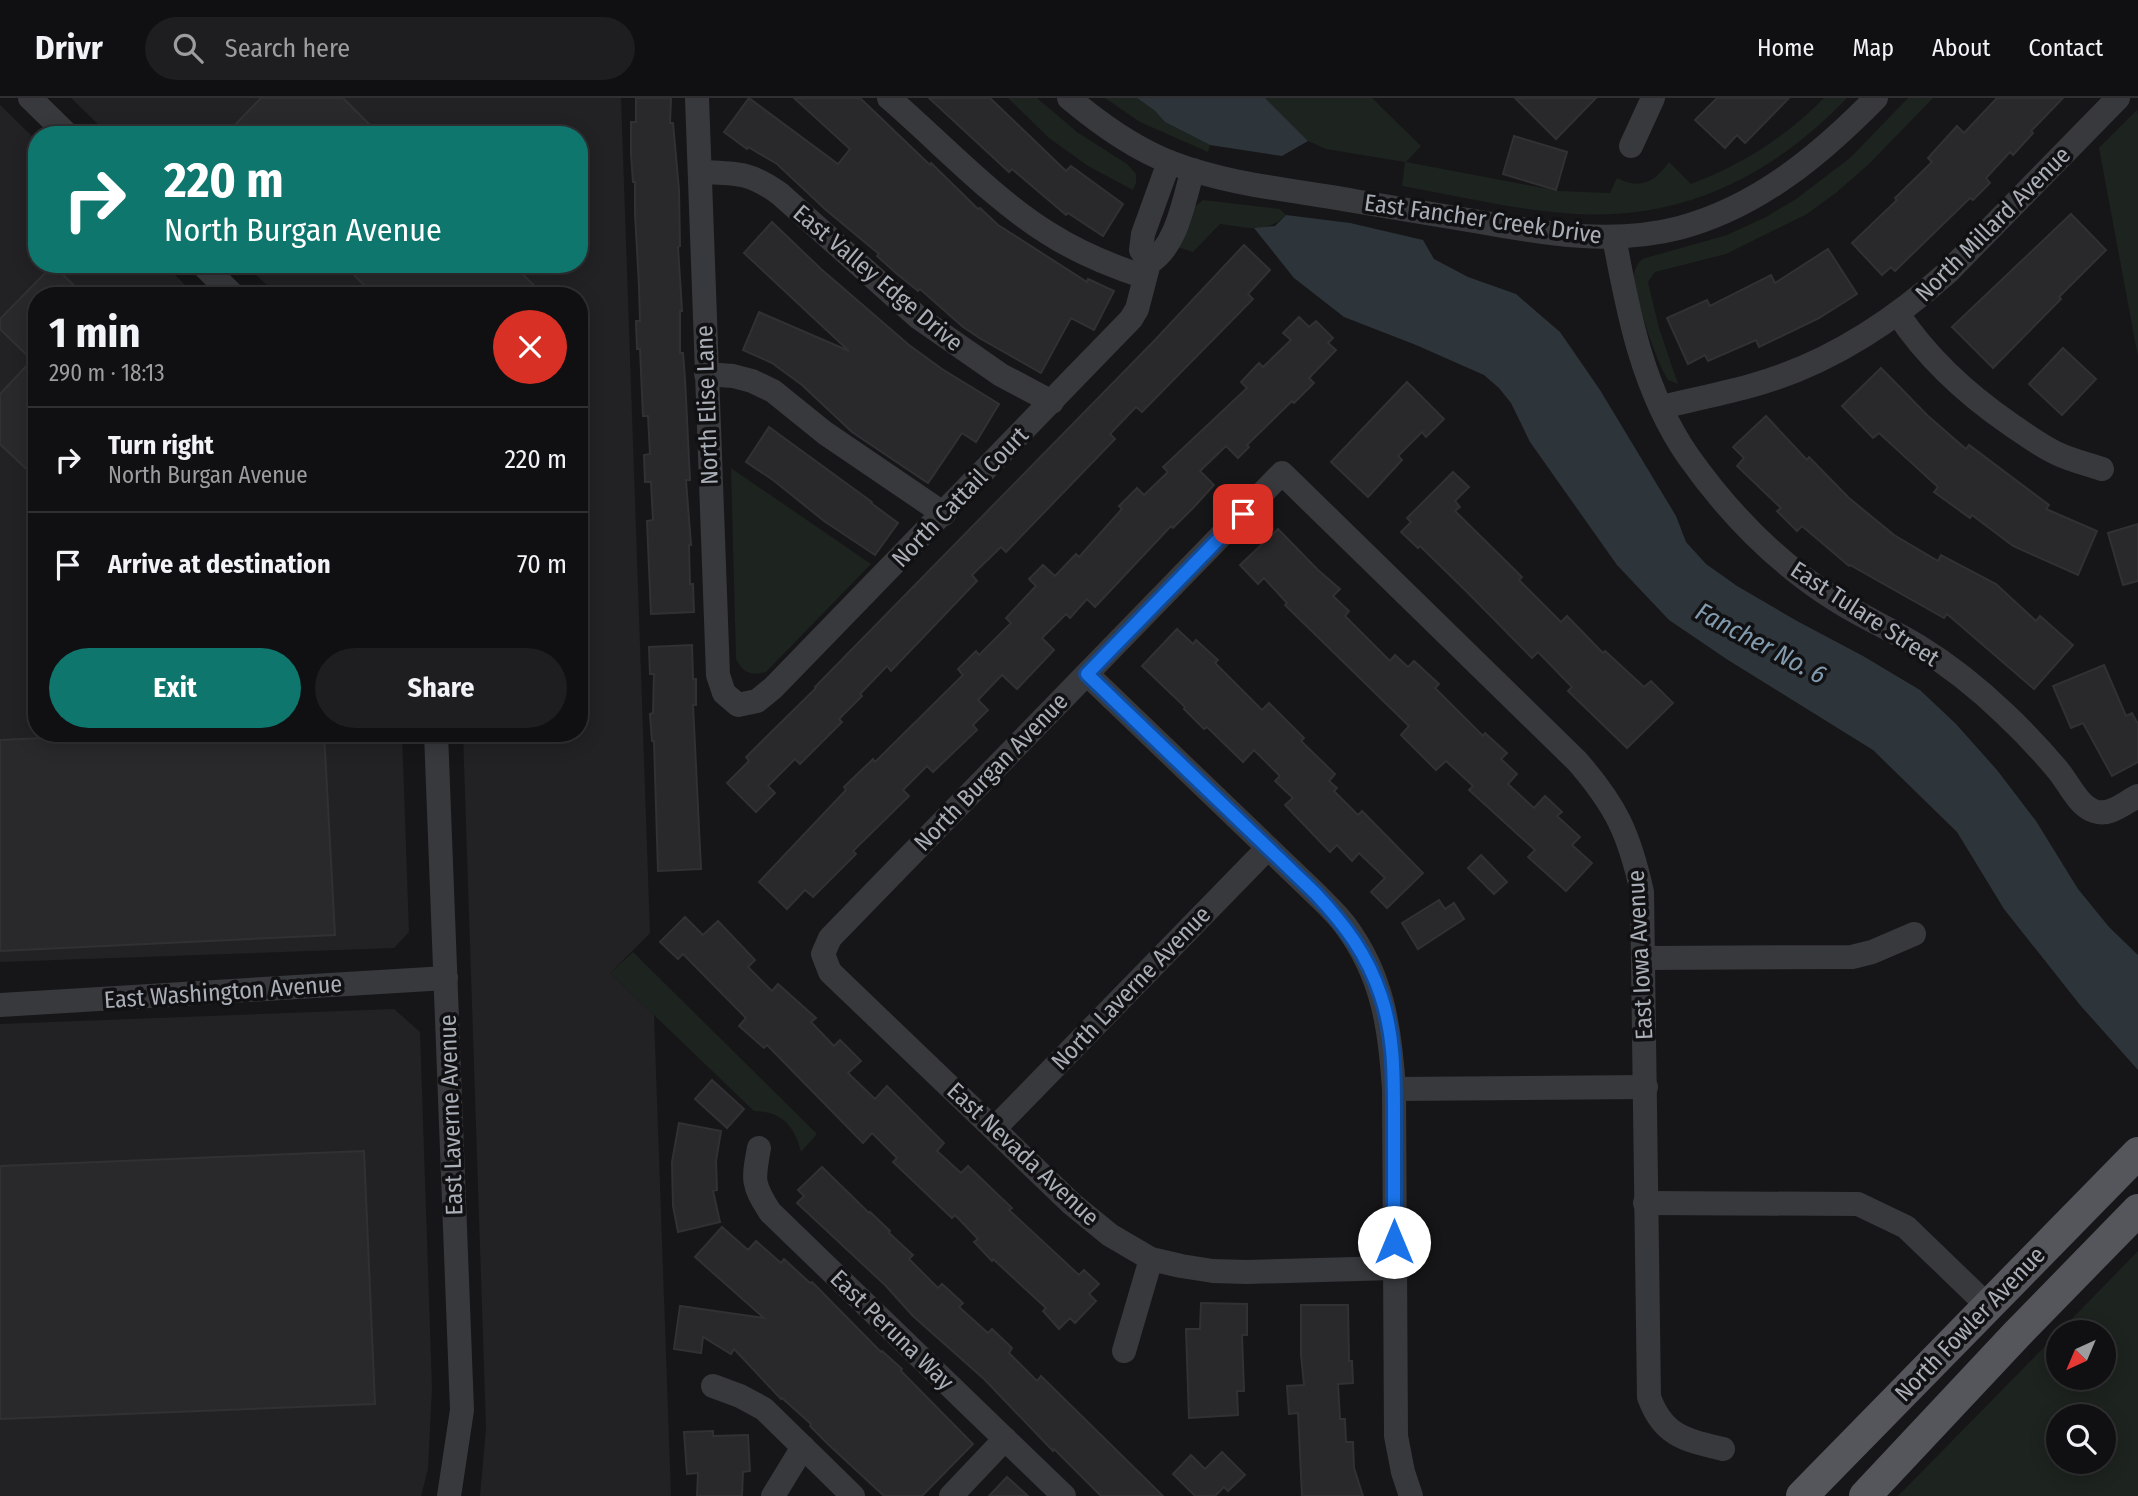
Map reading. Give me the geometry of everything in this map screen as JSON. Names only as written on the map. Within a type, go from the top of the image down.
[{"type":"main road","name":"North Fowler Avenue","points":[[1802,1496],[2138,1153]]},
{"type":"main road","name":"North Fowler Avenue","points":[[1863,1496],[2138,1210]]},
{"type":"main road","points":[[1863,1496],[1895,1435],[1989,1339],[1994,1322],[1988,1306]]},
{"type":"street","points":[[30,98],[59,126]]},
{"type":"street","name":"North Elise Lane","points":[[697,98],[718,675],[724,693],[738,705]]},
{"type":"street","points":[[889,98],[995,192],[1047,233],[1105,264],[1147,270]]},
{"type":"street","name":"East Fancher Creek Drive","points":[[1069,98],[1132,144],[1193,170],[1251,183],[1523,230],[1570,236],[1614,237],[1681,228],[1750,201],[1824,148],[1876,98]]},
{"type":"street","points":[[1631,146],[1653,98]]},
{"type":"street","name":"North Millard Avenue","points":[[1661,407],[1752,386],[1794,371],[1842,348],[1898,314],[1969,253],[2118,98]]},
{"type":"street","name":"North Cattail Court","points":[[738,705],[757,701],[773,688],[1131,319],[1138,309],[1147,270],[1141,250],[1143,234],[1169,162]]},
{"type":"street","name":"North Cattail Court","points":[[1147,270],[1169,244],[1193,170]]},
{"type":"street","name":"East Valley Edge Drive","points":[[700,172],[736,173],[760,179],[919,318],[1001,375],[1052,402]]},
{"type":"street","name":"East Tulare Street","points":[[1614,237],[1627,309],[1642,361],[1661,407],[1686,453],[1720,499],[1758,540],[1801,576],[1840,603],[1920,647],[1958,674],[2033,741],[2082,802],[2094,811],[2116,809],[2138,796]]},
{"type":"street","points":[[211,273],[225,287]]},
{"type":"street","points":[[1898,314],[1914,339],[1941,369],[1986,407],[2043,447],[2102,469]]},
{"type":"street","points":[[706,374],[733,376],[773,391],[825,433],[944,514]]},
{"type":"street","name":"North Burgan Avenue","points":[[822,954],[830,938],[1282,474]]},
{"type":"street","name":"East Iowa Avenue","points":[[1282,474],[1577,761],[1617,813],[1633,852],[1642,892],[1649,1397],[1655,1416],[1671,1432],[1690,1441],[1723,1449]]},
{"type":"street","points":[[1087,674],[1344,924],[1365,958],[1381,997],[1391,1037],[1394,1089],[1396,1436],[1410,1496]]},
{"type":"street","name":"East Laverne Avenue","points":[[436,742],[462,1410],[449,1496]]},
{"type":"street","name":"North Laverne Avenue","points":[[995,1129],[1268,848]]},
{"type":"street","points":[[1644,958],[1852,957],[1872,952],[1914,934]]},
{"type":"street","name":"East Nevada Avenue","points":[[822,954],[830,972],[1072,1204],[1110,1235],[1151,1259],[1213,1271],[1236,1272],[1394,1268]]},
{"type":"street","name":"East Washington Avenue","points":[[0,1006],[446,978]]},
{"type":"street","points":[[1394,1089],[1646,1087]]},
{"type":"street","name":"East Peruna Way","points":[[759,1148],[755,1172],[757,1191],[770,1212],[1063,1496]]},
{"type":"street","points":[[1645,1203],[1858,1204],[1906,1227],[1988,1306]]},
{"type":"street","points":[[1124,1350],[1151,1259]]},
{"type":"street","points":[[713,1386],[764,1409],[853,1496]]},
{"type":"street","points":[[951,1496],[1005,1439]]},
{"type":"street","points":[[774,1496],[803,1447]]},
{"type":"shaded area","points":[[71,98],[621,98],[650,933],[610,973],[654,1015],[671,1496],[480,1496],[486,1428],[463,742],[588,742],[588,287],[269,287],[254,273],[588,273],[588,126],[100,126]]},
{"type":"shaded area","points":[[1008,98],[1037,98],[1077,132],[1127,164],[1136,174],[1133,190],[1088,166],[1049,138]]},
{"type":"shaded area","points":[[1105,98],[1137,98],[1165,122],[1210,145],[1208,152],[1140,122]]},
{"type":"shaded area","points":[[1265,98],[1372,98],[1421,146],[1406,162],[1559,191],[1610,193],[1617,178],[1625,182],[1646,182],[1658,175],[1669,162],[1691,184],[1745,159],[1794,125],[1824,98],[1847,98],[1789,149],[1725,187],[1654,209],[1616,214],[1576,214],[1510,206],[1402,186],[1405,162],[1326,149],[1308,141]]},
{"type":"shaded area","points":[[1908,98],[1933,98],[1869,164],[1807,214],[1726,254],[1655,272],[1648,282],[1659,328],[1678,384],[1668,380],[1652,344],[1635,284],[1634,274],[1642,259],[1727,235],[1796,199],[1850,158]]},
{"type":"shaded area","points":[[0,105],[28,132],[28,273],[173,273],[187,287],[28,287],[28,742],[402,742],[409,932],[394,948],[0,962]]},
{"type":"shaded area","points":[[2137,110],[2138,116],[2138,357],[2099,148]]},
{"type":"shaded area","points":[[1203,200],[1280,209],[1286,215],[1263,227],[1247,228],[1220,224],[1193,252],[1178,247],[1194,207]]},
{"type":"shaded area","points":[[731,468],[871,564],[766,672],[761,673],[745,670],[736,659]]},
{"type":"shaded area","points":[[633,952],[817,1134],[801,1152],[795,1135],[785,1122],[772,1114],[754,1111],[610,973]]},
{"type":"shaded area","points":[[394,1009],[420,1032],[432,1388],[428,1469],[421,1496],[0,1496],[0,1024]]},
{"type":"shaded area","points":[[2138,1251],[2138,1496],[1898,1496],[2046,1345],[2046,1390],[2116,1390],[2116,1320],[2071,1320]]},
{"type":"water","points":[[1137,98],[1265,98],[1308,141],[1282,156],[1210,145],[1165,122]]},
{"type":"water","name":"Fancher No. 6","points":[[1286,215],[1350,223],[1423,240],[1434,259],[1468,277],[1516,294],[1560,332],[1600,390],[1676,516],[1686,542],[1706,564],[1737,586],[1920,690],[1956,724],[1997,770],[2036,821],[2078,889],[2109,927],[2138,955],[2138,1070],[2080,1005],[2004,909],[1957,832],[1873,750],[1669,620],[1617,565],[1530,442],[1511,403],[1484,375],[1344,317],[1294,278],[1254,228],[1275,226]]},
{"type":"building","points":[[261,98],[343,98],[371,126],[234,126]]},
{"type":"building","points":[[636,98],[671,98],[670,123],[673,123],[679,190],[678,247],[682,311],[680,353],[683,353],[685,379],[690,480],[686,480],[691,545],[690,584],[693,584],[694,612],[651,614],[647,521],[653,520],[651,482],[645,482],[644,455],[650,454],[648,416],[643,416],[640,349],[637,349],[636,321],[640,321],[639,286],[635,182],[631,154],[631,122],[636,122]]},
{"type":"building","points":[[749,98],[838,164],[850,149],[794,98],[860,98],[998,225],[1087,282],[1088,279],[1114,291],[1094,330],[1071,318],[1041,373],[963,327],[920,289],[918,291],[897,274],[877,256],[879,254],[777,164],[748,147],[747,149],[724,132]]},
{"type":"building","points":[[929,98],[990,98],[1066,171],[1071,166],[1123,204],[1103,236],[1068,213],[1066,215],[1012,169],[1009,172]]},
{"type":"building","points":[[1515,98],[1596,98],[1556,139]]},
{"type":"building","points":[[1717,98],[1789,98],[1745,143],[1737,135],[1725,148],[1695,120]]},
{"type":"building","points":[[1997,98],[2063,98],[2031,131],[2033,133],[2013,155],[2010,152],[1986,178],[1990,183],[1973,200],[1970,198],[1895,271],[1891,267],[1882,275],[1852,243],[1932,162],[1928,158],[1957,126],[1964,133]]},
{"type":"building","points":[[1514,136],[1567,152],[1556,190],[1503,174]]},
{"type":"building","points":[[2071,214],[2106,250],[1993,368],[1952,327]]},
{"type":"building","points":[[772,222],[821,269],[909,345],[999,404],[976,442],[962,433],[928,483],[852,432],[802,385],[772,363],[743,350],[759,312],[849,351],[744,253]]},
{"type":"building","points":[[1244,245],[1270,270],[1248,294],[1253,299],[1142,412],[1136,407],[1110,434],[1115,439],[1006,552],[1001,547],[972,575],[977,581],[891,671],[887,666],[860,694],[862,696],[839,719],[842,722],[800,764],[795,759],[768,786],[775,793],[756,812],[727,783],[749,761],[746,757],[1154,341]]},
{"type":"building","points":[[1828,249],[1857,294],[1819,318],[1759,347],[1756,340],[1708,361],[1705,355],[1688,364],[1667,318],[1707,300],[1710,306],[1771,275],[1775,283]]},
{"type":"building","points":[[45,273],[61,273],[76,287],[31,287]]},
{"type":"building","points":[[352,273],[521,273],[536,287],[366,287]]},
{"type":"building","points":[[28,290],[28,356],[0,329],[0,319]]},
{"type":"building","points":[[1299,317],[1309,327],[1316,321],[1333,338],[1328,343],[1336,350],[1309,378],[1314,383],[1247,445],[1249,447],[1238,458],[1226,446],[1200,471],[1214,485],[1193,508],[1173,528],[1171,526],[1095,607],[1087,599],[1070,618],[1066,614],[1042,638],[1054,650],[1017,689],[1002,675],[978,700],[988,710],[973,725],[977,730],[933,772],[927,766],[903,790],[909,796],[853,851],[856,854],[813,897],[805,890],[787,909],[759,882],[846,790],[844,787],[873,759],[875,762],[963,675],[958,669],[976,651],[979,655],[1011,623],[1006,618],[1036,586],[1029,579],[1043,565],[1055,576],[1076,554],[1079,557],[1122,509],[1119,506],[1137,488],[1144,495],[1168,472],[1163,467],[1247,388],[1241,382],[1259,363],[1263,367],[1291,340],[1283,333]]},
{"type":"building","points":[[2063,348],[2096,379],[2062,415],[2029,384]]},
{"type":"building","points":[[28,364],[28,470],[0,444],[0,394]]},
{"type":"building","points":[[1881,368],[1928,416],[1966,449],[1969,445],[2049,505],[2046,509],[2097,531],[2078,575],[2013,546],[1972,515],[1970,518],[1934,492],[1938,487],[1879,433],[1873,438],[1842,406]]},
{"type":"building","points":[[1407,382],[1444,419],[1426,437],[1422,432],[1398,456],[1402,460],[1368,497],[1331,462]]},
{"type":"building","points":[[1766,416],[1807,460],[1809,457],[1849,498],[1894,535],[1938,561],[1941,555],[1996,584],[2036,621],[2040,616],[2073,645],[2034,689],[1947,614],[1944,618],[1849,566],[1802,526],[1797,531],[1777,511],[1781,508],[1737,466],[1744,458],[1733,447]]},
{"type":"building","points":[[769,427],[898,523],[875,555],[824,521],[746,462]]},
{"type":"building","points":[[1453,472],[1469,487],[1455,501],[1460,507],[1455,511],[1522,577],[1519,580],[1561,622],[1567,616],[1603,653],[1605,651],[1644,687],[1651,681],[1673,703],[1627,748],[1568,691],[1572,687],[1538,652],[1532,658],[1420,546],[1418,548],[1401,532],[1411,522],[1407,518]]},
{"type":"building","points":[[2138,524],[2138,581],[2123,585],[2108,533]]},
{"type":"building","points":[[1278,529],[1340,589],[1333,596],[1349,611],[1345,616],[1390,661],[1395,655],[1408,667],[1414,661],[1439,684],[1435,688],[1483,736],[1485,733],[1507,753],[1501,759],[1517,774],[1508,784],[1534,808],[1545,796],[1562,812],[1557,816],[1580,837],[1572,845],[1592,863],[1566,891],[1528,857],[1535,850],[1469,790],[1473,786],[1446,761],[1436,770],[1401,735],[1409,726],[1285,605],[1287,603],[1264,578],[1258,584],[1240,565]]},
{"type":"building","points":[[1177,629],[1193,644],[1196,640],[1218,660],[1215,663],[1262,710],[1269,703],[1304,738],[1301,741],[1335,774],[1329,781],[1337,788],[1334,791],[1358,815],[1362,811],[1423,873],[1387,908],[1371,892],[1385,878],[1359,853],[1352,861],[1337,845],[1330,852],[1285,805],[1293,798],[1275,781],[1280,776],[1254,750],[1243,762],[1207,727],[1204,729],[1142,666]]},
{"type":"building","points":[[692,645],[693,679],[696,679],[696,705],[693,705],[701,869],[658,871],[654,741],[650,714],[653,713],[654,674],[650,674],[649,647]]},
{"type":"building","points":[[2104,665],[2126,716],[2132,713],[2138,724],[2138,762],[2112,776],[2083,723],[2071,728],[2053,686]]},
{"type":"building","points":[[0,740],[324,742],[335,935],[0,951]]},
{"type":"building","points":[[1481,855],[1507,882],[1494,894],[1468,868]]},
{"type":"building","points":[[1439,900],[1445,909],[1454,903],[1464,919],[1418,949],[1402,923]]},
{"type":"building","points":[[685,917],[703,935],[718,921],[755,960],[748,967],[772,991],[778,984],[816,1018],[811,1022],[834,1046],[840,1040],[861,1061],[848,1073],[875,1099],[887,1086],[944,1143],[937,1151],[961,1173],[968,1166],[1012,1208],[1009,1210],[1079,1275],[1084,1270],[1099,1284],[1089,1294],[1096,1301],[1075,1323],[1070,1318],[1059,1329],[1043,1311],[1046,1308],[993,1259],[992,1261],[974,1242],[978,1239],[955,1215],[952,1218],[893,1162],[897,1158],[872,1133],[863,1143],[767,1045],[764,1048],[739,1026],[746,1018],[683,954],[678,959],[660,942]]},
{"type":"building","points":[[712,1080],[744,1109],[727,1128],[695,1099]]},
{"type":"building","points":[[679,1123],[721,1131],[716,1161],[717,1190],[713,1191],[720,1222],[678,1232],[673,1206],[672,1162]]},
{"type":"building","points":[[364,1151],[375,1404],[0,1419],[0,1166]]},
{"type":"building","points":[[822,1167],[890,1231],[889,1233],[913,1255],[909,1259],[938,1288],[942,1284],[963,1303],[959,1307],[988,1333],[992,1329],[1012,1348],[1009,1353],[1037,1381],[1041,1376],[1163,1496],[1101,1496],[1054,1449],[1053,1451],[984,1379],[913,1316],[885,1285],[797,1203],[804,1196],[798,1190]]},
{"type":"building","points":[[722,1227],[748,1250],[756,1241],[781,1263],[784,1259],[812,1282],[881,1352],[902,1369],[901,1371],[973,1444],[922,1496],[884,1496],[829,1445],[811,1424],[781,1399],[734,1349],[731,1354],[703,1337],[701,1353],[674,1349],[680,1306],[764,1318],[695,1257]]},
{"type":"building","points":[[1201,1303],[1247,1304],[1247,1335],[1242,1335],[1244,1391],[1237,1391],[1238,1415],[1189,1418],[1186,1329],[1200,1329]]},
{"type":"building","points":[[1301,1305],[1348,1305],[1349,1361],[1352,1361],[1353,1383],[1338,1384],[1340,1419],[1345,1419],[1346,1442],[1353,1442],[1354,1468],[1363,1496],[1302,1496],[1298,1413],[1289,1414],[1287,1386],[1304,1385]]},
{"type":"building","points":[[713,1431],[713,1436],[748,1435],[750,1471],[743,1472],[742,1496],[697,1496],[698,1473],[687,1474],[684,1432]]},
{"type":"building","points":[[1222,1452],[1245,1475],[1228,1491],[1224,1487],[1215,1496],[1195,1496],[1173,1474],[1191,1455],[1205,1469]]},
{"type":"building","points":[[1007,1477],[1028,1496],[989,1496]]},
{"type":"route","points":[[1243,514],[1087,674],[1315,893],[1344,924],[1365,958],[1381,997],[1391,1037],[1394,1089],[1394,1242]]}]
